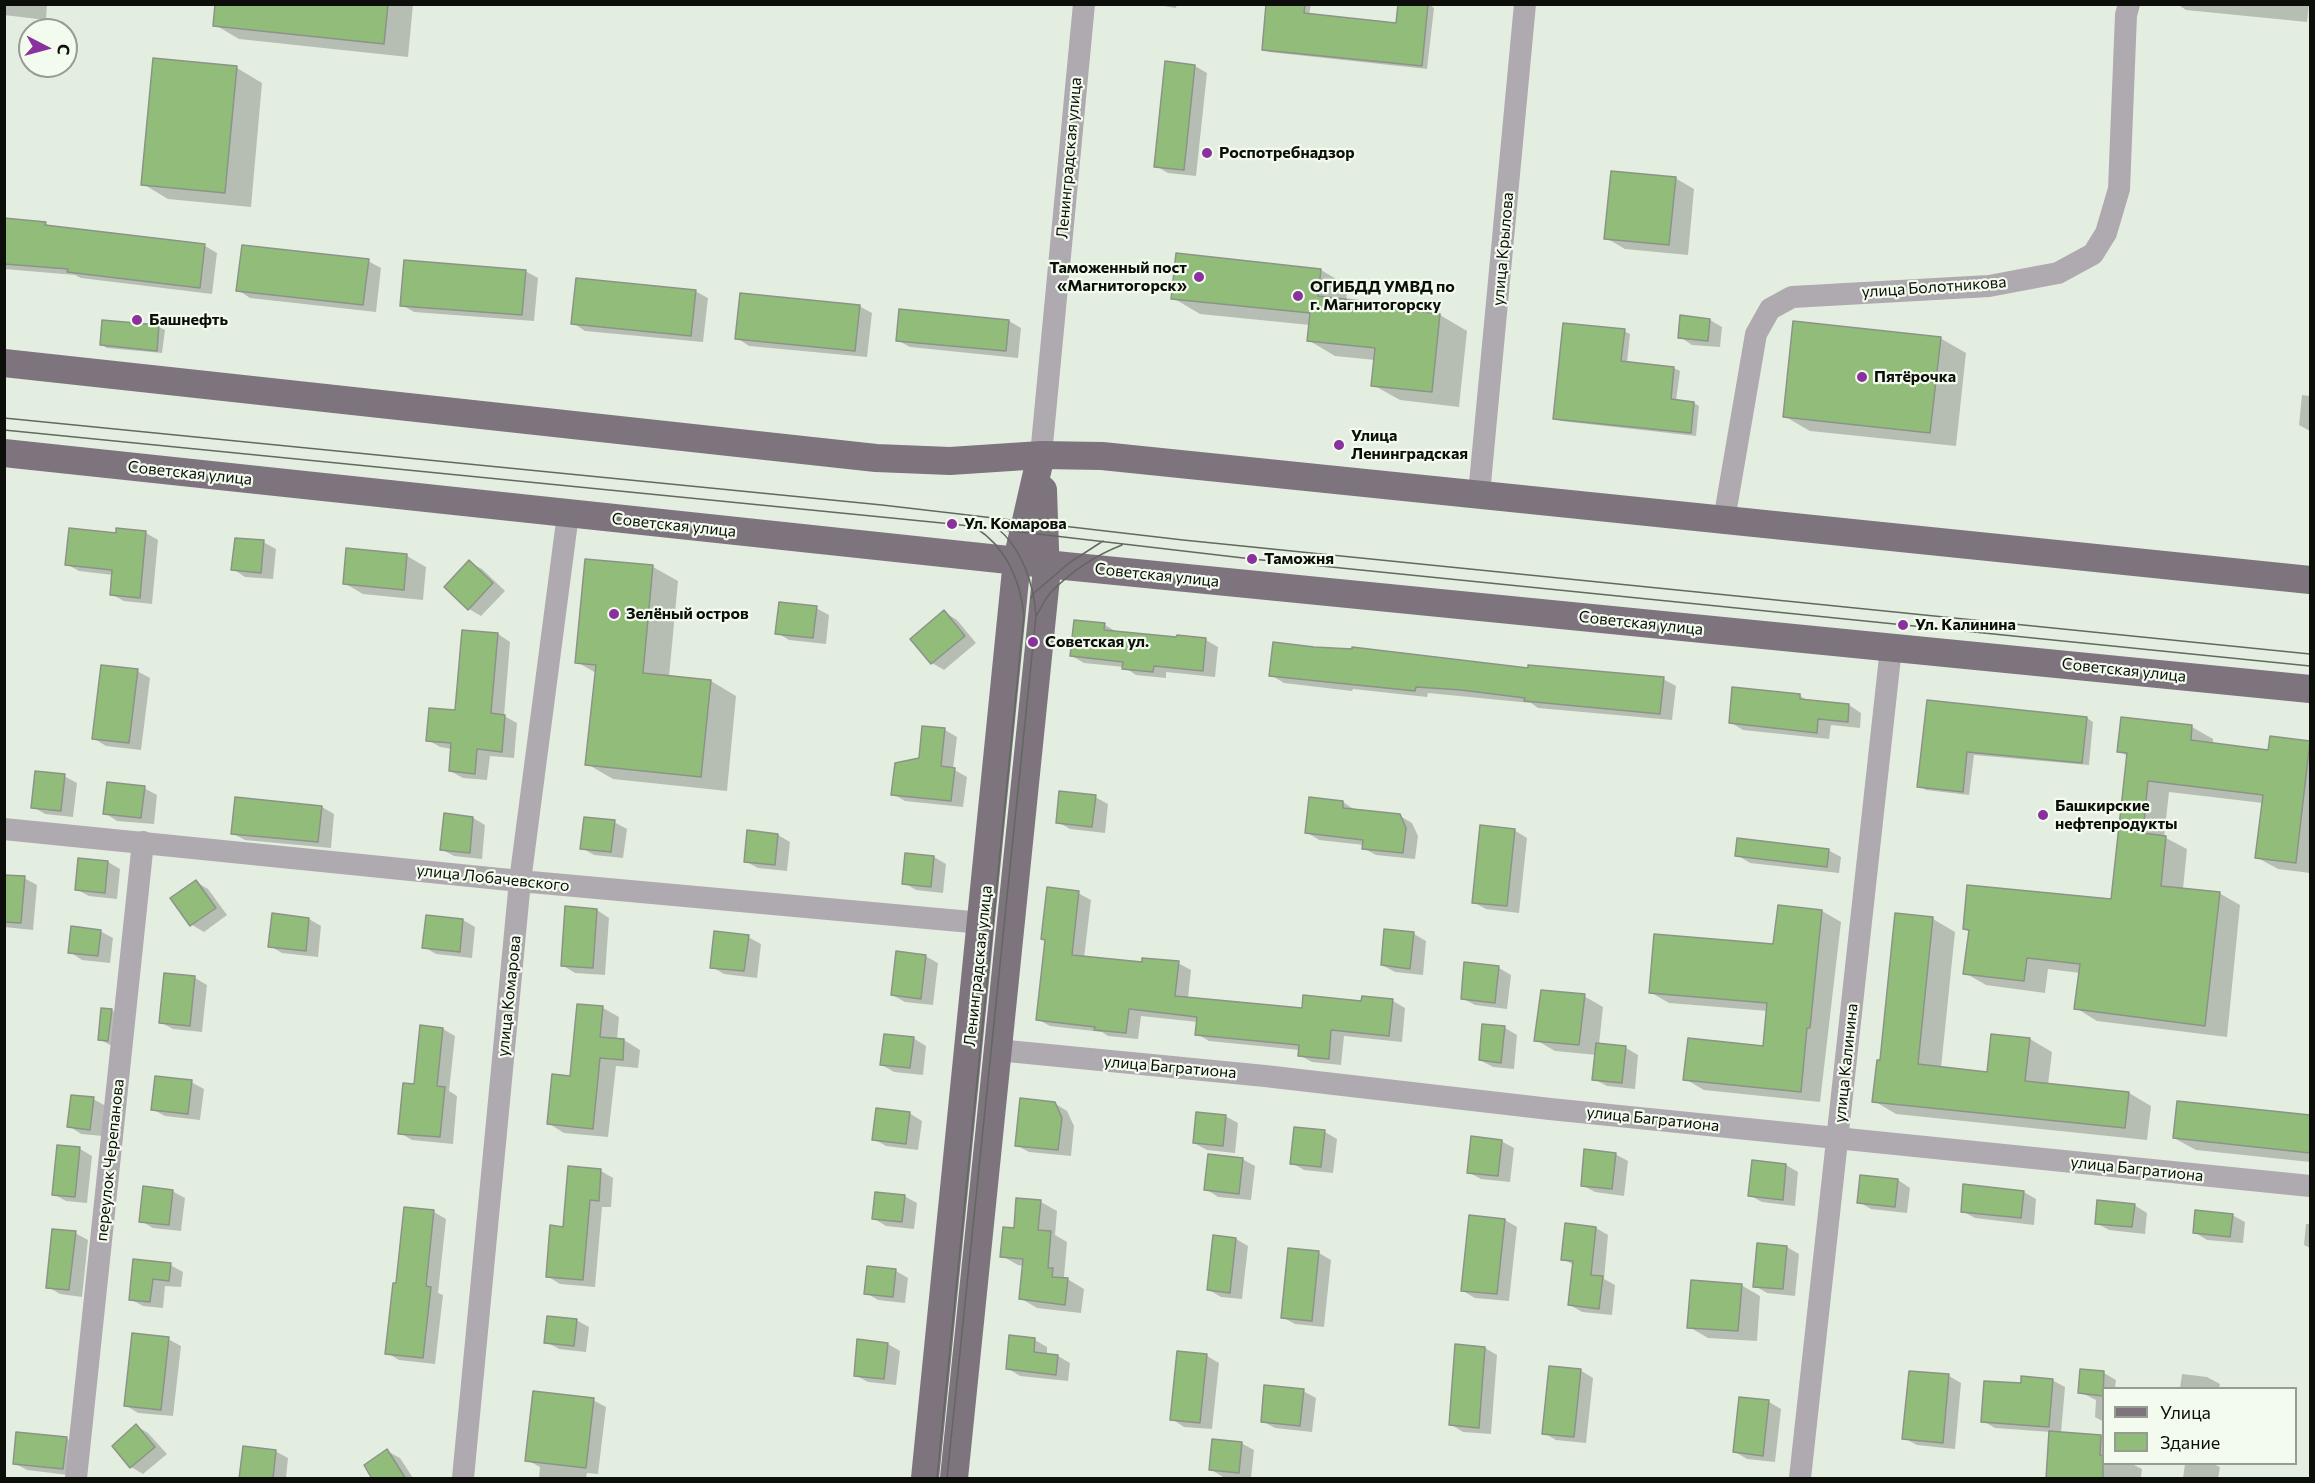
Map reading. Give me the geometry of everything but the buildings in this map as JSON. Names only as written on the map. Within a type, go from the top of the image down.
[{"type":"main road","points":[[4,363],[876,458],[950,461],[1041,455],[1102,456],[2310,580]]},
{"type":"main road","name":"Советская улица","points":[[4,453],[1046,564],[2310,688]]},
{"type":"main road","name":"Ленинградская улица","points":[[925,1479],[1017,560],[1041,455]]},
{"type":"main road","name":"Ленинградская улица","points":[[954,1479],[1046,578],[1041,455]]},
{"type":"street","name":"Ленинградская улица","points":[[1041,455],[1084,4]]},
{"type":"street","name":"улица Крылова","points":[[1479,494],[1525,4]]},
{"type":"street","name":"улица Болотникова","points":[[1724,520],[1756,334],[1770,309],[1792,297],[1989,286],[2058,273],[2093,254],[2106,233],[2119,189],[2126,15],[2129,4]]},
{"type":"street","name":"улица Комарова","points":[[463,1479],[520,881],[568,514]]},
{"type":"street","name":"улица Калинина","points":[[1800,1479],[1891,648]]},
{"type":"street","name":"улица Лобачевского","points":[[4,829],[520,881],[982,923]]},
{"type":"street","name":"переулок Черепанова","points":[[76,1479],[143,842]]},
{"type":"street","name":"улица Багратиона","points":[[997,1050],[2310,1186]]},
{"type":"tram line","points":[[4,418],[882,505],[1183,540],[2310,654]]},
{"type":"tram line","points":[[4,430],[952,524],[1252,559],[2310,666]]},
{"type":"tram line","points":[[937,1478],[1024,615],[1019,589],[1004,555],[987,536],[976,528]]},
{"type":"tram line","points":[[947,1478],[1036,616],[1033,592],[1020,556],[1006,536],[997,528]]},
{"type":"tram line","points":[[1031,598],[1069,563],[1103,541]]},
{"type":"tram line","points":[[1036,616],[1051,592],[1067,578],[1093,559],[1122,545]]},
{"type":"place","name":"Роспотребнадзор","points":[[1207,153]]},
{"type":"place","name":"Таможенный пост «Магнитогорск»","points":[[1199,277]]},
{"type":"place","name":"ОГИБДД УМВД по г. Магнитогорску","points":[[1298,296]]},
{"type":"place","name":"Башнефть","points":[[137,320]]},
{"type":"place","name":"Пятёрочка","points":[[1862,377]]},
{"type":"place","name":"Улица Ленинградская","points":[[1339,445]]},
{"type":"place","name":"Ул. Комарова","points":[[952,524]]},
{"type":"place","name":"Таможня","points":[[1252,559]]},
{"type":"place","name":"Зелёный остров","points":[[614,614]]},
{"type":"place","name":"Ул. Калинина","points":[[1903,625]]},
{"type":"place","name":"Советская ул.","points":[[1033,642]]},
{"type":"place","name":"Башкирские нефтепродукты","points":[[2043,815]]}]
